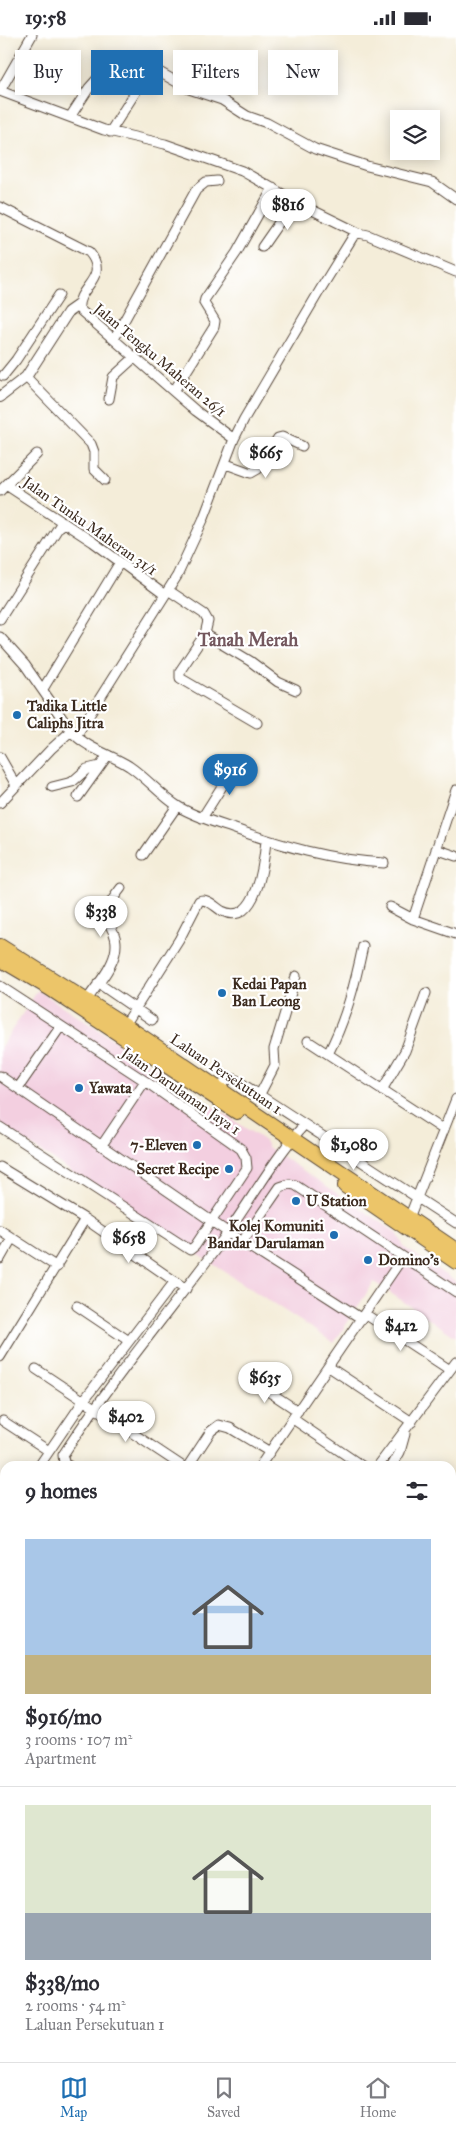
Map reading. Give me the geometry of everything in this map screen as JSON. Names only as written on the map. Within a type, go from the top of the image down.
[{"type":"highway","name":"Laluan Persekutuan 1","points":[[0,946],[125,1025],[219,1088],[289,1142],[456,1262]]},
{"type":"highway","name":"Laluan Persekutuan 1","points":[[0,959],[409,1218],[456,1250]]},
{"type":"street","points":[[32,35],[0,91],[110,132],[166,144],[246,173],[294,201],[360,233],[456,272]]},
{"type":"street","points":[[110,132],[149,71],[154,69],[197,93],[222,100],[247,116],[267,123],[320,151],[367,167],[432,182],[456,199]]},
{"type":"street","points":[[70,117],[91,86]]},
{"type":"street","points":[[114,339],[196,190],[206,182],[217,181]]},
{"type":"street","points":[[174,391],[214,327],[215,321],[204,303],[205,299],[237,252],[273,188]]},
{"type":"street","points":[[262,247],[294,201]]},
{"type":"street","name":"Jalan Tengku Maheran 26/1","points":[[0,207],[84,249],[96,260],[95,274],[78,305],[82,313],[196,411],[234,439]]},
{"type":"street","points":[[0,803],[16,785],[74,733],[167,593],[203,520],[234,439],[320,290],[352,238],[360,233]]},
{"type":"street","points":[[12,388],[2,374],[16,360],[58,295]]},
{"type":"street","points":[[0,397],[26,377],[68,312],[78,305]]},
{"type":"street","points":[[109,399],[113,377],[135,357]]},
{"type":"street","points":[[26,377],[91,444],[94,452],[94,469],[105,480]]},
{"type":"street","points":[[226,464],[251,473],[258,469],[278,438],[282,437],[302,445]]},
{"type":"street","points":[[3,488],[38,454]]},
{"type":"street","name":"Jalan Tunku Maheran 31/1","points":[[3,488],[62,522],[167,593],[208,618],[205,634]]},
{"type":"street","points":[[0,619],[62,522]]},
{"type":"street","points":[[43,689],[120,562]]},
{"type":"street","points":[[257,723],[180,678],[180,671],[205,634],[250,661],[278,682],[296,690]]},
{"type":"street","points":[[0,637],[15,652],[74,733],[92,747],[141,775],[177,806],[202,818],[266,841],[320,855],[354,861],[384,863]]},
{"type":"street","points":[[78,797],[108,755]]},
{"type":"street","points":[[0,757],[16,785]]},
{"type":"street","points":[[202,818],[238,761]]},
{"type":"street","points":[[52,787],[72,782],[87,769],[100,766]]},
{"type":"street","points":[[413,919],[456,790]]},
{"type":"street","points":[[143,855],[177,806]]},
{"type":"street","points":[[125,1025],[179,941],[199,901],[206,900],[230,913],[238,913],[248,905],[260,879],[266,841]]},
{"type":"street","points":[[436,849],[456,857]]},
{"type":"street","points":[[87,1001],[115,952],[115,940],[108,923],[106,910],[121,888]]},
{"type":"street","points":[[390,907],[413,919],[456,934]]},
{"type":"street","points":[[328,1054],[350,1003],[363,946]]},
{"type":"street","points":[[260,1094],[275,1065],[274,1049],[296,976]]},
{"type":"street","points":[[98,983],[152,1020]]},
{"type":"street","name":"Jalan Darulaman Jaya 1","points":[[0,986],[145,1081],[245,1154],[247,1163],[245,1172],[212,1221]]},
{"type":"street","points":[[382,1090],[405,1051],[426,993]]},
{"type":"street","points":[[18,1088],[61,1025]]},
{"type":"street","points":[[308,1041],[444,1130]]},
{"type":"street","points":[[0,1076],[242,1242],[450,1370]]},
{"type":"street","points":[[219,1088],[228,1079],[233,1078],[456,1223]]},
{"type":"street","points":[[102,1145],[145,1081]]},
{"type":"street","points":[[409,1218],[456,1099]]},
{"type":"street","points":[[64,1461],[63,1455],[94,1407],[186,1289],[228,1232],[289,1142],[304,1125]]},
{"type":"street","points":[[0,1127],[190,1249],[195,1246],[212,1221]]},
{"type":"street","points":[[0,1167],[85,1219],[186,1289]]},
{"type":"street","points":[[242,1242],[280,1187],[289,1184],[295,1185],[456,1292]]},
{"type":"street","points":[[0,1357],[85,1219]]},
{"type":"street","points":[[0,1230],[57,1267]]},
{"type":"street","points":[[0,1259],[12,1238]]},
{"type":"street","points":[[264,1461],[364,1317],[403,1257]]},
{"type":"street","points":[[42,1461],[84,1400],[175,1281]]},
{"type":"street","points":[[77,1307],[129,1341]]},
{"type":"street","points":[[382,1461],[456,1362]]},
{"type":"street","points":[[329,1367],[412,1422]]},
{"type":"street","points":[[36,1369],[175,1461]]},
{"type":"street","points":[[245,1376],[298,1411]]},
{"type":"street","points":[[293,1419],[355,1461]]},
{"type":"street","points":[[3,1421],[49,1451]]},
{"type":"street","points":[[191,1461],[211,1431],[219,1425],[230,1428],[270,1452]]},
{"type":"street","points":[[395,1461],[404,1443],[406,1430]]},
{"type":"shaded area","points":[[38,990],[265,1141],[268,1147],[397,1233],[405,1248],[456,1282],[456,1337],[374,1282],[334,1343],[0,1125],[0,1048]]},
{"type":"place","name":"Tadika Little Caliphs Jitra","points":[[17,715]]},
{"type":"place","name":"Kedai Papan Ban Leong","points":[[222,993]]},
{"type":"place","name":"Yawata","points":[[79,1088]]},
{"type":"place","name":"7-Eleven","points":[[197,1145]]},
{"type":"place","name":"Secret Recipe","points":[[229,1169]]},
{"type":"place","name":"U Station","points":[[296,1201]]},
{"type":"place","name":"Kolej Komuniti Bandar Darulaman","points":[[334,1235]]},
{"type":"place","name":"Domino's","points":[[368,1260]]},
{"type":"district","name":"Tanah Merah","points":[[248,640]]}]
